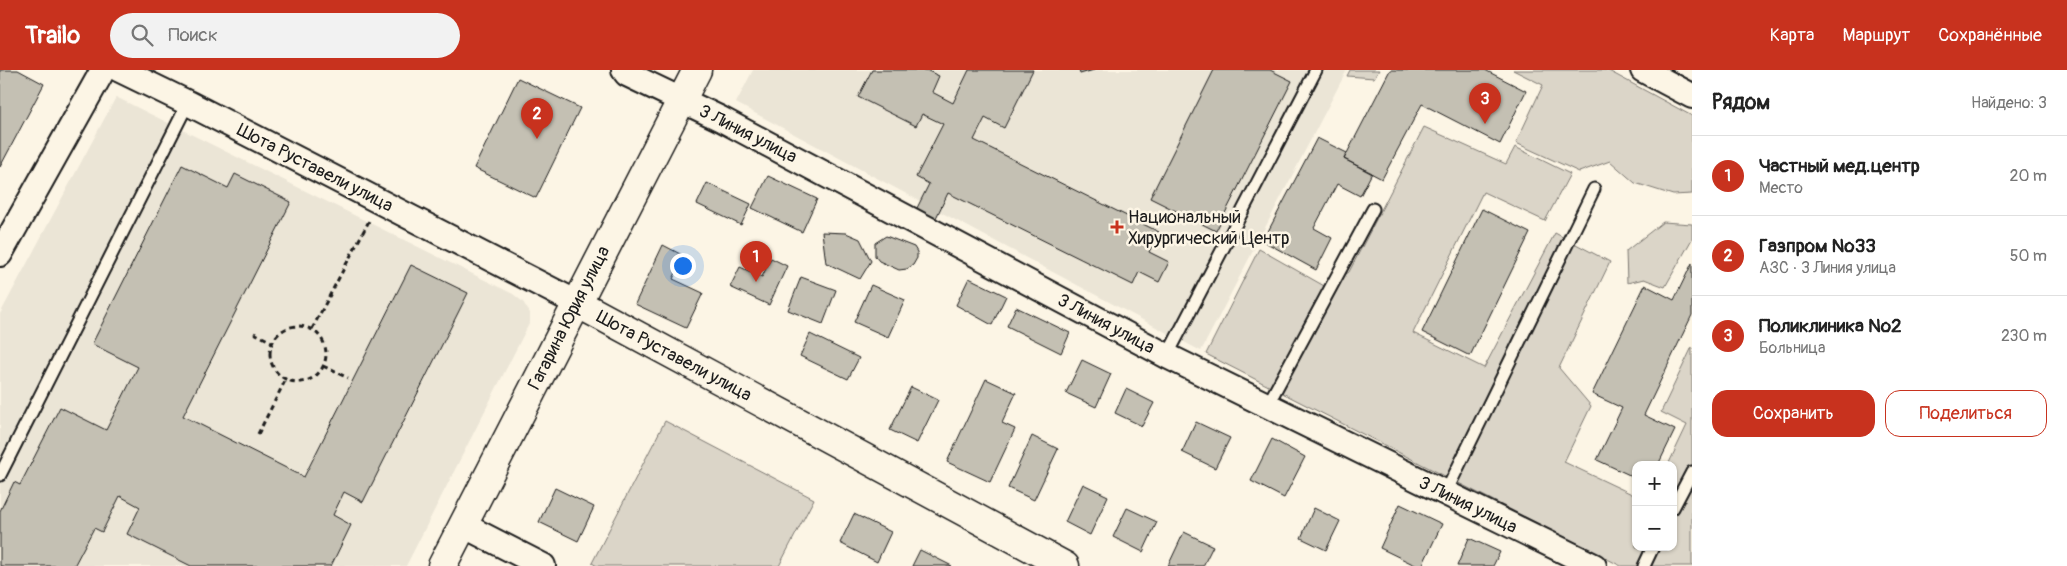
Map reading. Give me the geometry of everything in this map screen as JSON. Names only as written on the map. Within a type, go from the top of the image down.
[{"type":"main road","name":"Гагарина Юрия улица","points":[[442,566],[697,70]]},
{"type":"main road","name":"Шота Руставели улица","points":[[577,303],[1066,566]]},
{"type":"street","points":[[0,254],[103,70]]},
{"type":"street","name":"Шота Руставели улица","points":[[120,70],[577,303]]},
{"type":"street","name":"3 Линия улица","points":[[624,70],[627,74],[721,118],[1167,356],[1594,566]]},
{"type":"street","points":[[1643,70],[1692,96]]},
{"type":"street","points":[[463,525],[543,566]]},
{"type":"lane","points":[[1167,356],[1316,70]]},
{"type":"lane","points":[[0,475],[188,103]]},
{"type":"lane","points":[[1445,494],[1594,189]]},
{"type":"lane","points":[[1267,406],[1373,209]]},
{"type":"lane","points":[[1674,506],[1692,472]]},
{"type":"lane","points":[[1644,566],[1651,551]]},
{"type":"path","points":[[312,329],[380,201]]},
{"type":"path","points":[[297,325],[312,329],[322,339],[326,352],[323,366],[314,377],[300,382],[286,379],[274,370],[270,356],[272,342],[282,330],[297,325]]},
{"type":"path","points":[[254,334],[272,342]]},
{"type":"path","points":[[323,366],[348,378]]},
{"type":"path","points":[[258,434],[286,379]]},
{"type":"shaded area","name":"Национальный Хирургический Центр","points":[[753,70],[1347,70],[1201,351],[736,103]]},
{"type":"shaded area","points":[[1350,70],[1379,70],[1374,78],[1347,76]]},
{"type":"shaded area","points":[[1513,70],[1607,70],[1692,116],[1692,194],[1673,195],[1635,183],[1610,161],[1579,172],[1516,143],[1543,85]]},
{"type":"shaded area","points":[[116,97],[513,294],[523,302],[530,313],[530,322],[406,566],[0,566],[0,314]]},
{"type":"shaded area","points":[[1424,127],[1506,164],[1515,147],[1570,174],[1545,221],[1483,192],[1413,333],[1484,368],[1555,233],[1610,262],[1559,368],[1591,406],[1564,462],[1632,494],[1632,551],[1677,551],[1677,461],[1670,461],[1687,425],[1661,412],[1692,347],[1692,566],[1621,566],[1206,354],[1259,249],[1326,287],[1349,272]]},
{"type":"shaded area","points":[[1663,222],[1692,224],[1692,239],[1665,287],[1644,279],[1627,283],[1626,251]]},
{"type":"shaded area","points":[[665,421],[814,499],[779,566],[597,566],[592,563]]},
{"type":"building","points":[[0,70],[18,70],[44,84],[0,167]]},
{"type":"building","points":[[872,70],[926,70],[939,76],[932,92],[953,103],[969,70],[1033,70],[1004,128],[985,118],[974,140],[1159,232],[1149,252],[1169,262],[1159,282],[1139,272],[1133,285],[948,193],[935,220],[916,210],[929,184],[916,177],[943,124],[922,114],[916,126],[858,97]]},
{"type":"building","points":[[1079,70],[1094,70],[1080,74]]},
{"type":"building","points":[[1214,70],[1270,70],[1292,81],[1216,231],[1150,198]]},
{"type":"building","points":[[1390,70],[1485,70],[1526,91],[1500,144],[1422,104],[1382,179],[1344,159]]},
{"type":"building","points":[[518,78],[580,108],[536,198],[474,168]]},
{"type":"building","points":[[1317,138],[1347,153],[1344,159],[1372,173],[1360,196],[1337,184],[1314,228],[1332,238],[1316,270],[1263,241]]},
{"type":"building","points":[[182,165],[228,188],[235,174],[291,202],[183,416],[304,477],[411,265],[468,293],[363,502],[344,492],[333,515],[351,525],[331,566],[191,566],[127,534],[140,507],[120,496],[102,532],[94,528],[74,566],[0,566],[0,511],[14,482],[20,485],[60,407],[106,430],[138,367],[92,344]]},
{"type":"building","points":[[768,176],[817,199],[802,232],[752,208]]},
{"type":"building","points":[[707,183],[751,204],[741,225],[697,204]]},
{"type":"building","points":[[1482,209],[1530,233],[1470,356],[1422,332]]},
{"type":"building","points":[[822,232],[846,233],[860,239],[871,261],[860,279],[826,263]]},
{"type":"building","points":[[886,236],[914,247],[917,252],[917,258],[913,265],[907,269],[899,270],[879,261],[875,256],[875,243]]},
{"type":"building","points":[[663,245],[684,256],[673,279],[703,293],[686,328],[635,304]]},
{"type":"building","points":[[771,258],[787,266],[769,305],[730,287],[740,267],[762,277]]},
{"type":"building","points":[[1692,263],[1692,315],[1644,415],[1675,430],[1660,461],[1632,461],[1632,476],[1597,460],[1622,408],[1592,394],[1645,285],[1674,300]]},
{"type":"building","points":[[801,277],[836,290],[823,324],[788,310]]},
{"type":"building","points":[[969,278],[1006,296],[992,325],[956,305]]},
{"type":"building","points":[[871,285],[905,300],[888,337],[854,322]]},
{"type":"building","points":[[1016,307],[1070,333],[1061,353],[1007,326]]},
{"type":"building","points":[[810,334],[859,358],[848,379],[800,356]]},
{"type":"building","points":[[1082,360],[1111,374],[1096,407],[1066,393]]},
{"type":"building","points":[[986,379],[1016,393],[1002,423],[1015,429],[990,482],[947,462]]},
{"type":"building","points":[[911,387],[938,400],[917,443],[890,430]]},
{"type":"building","points":[[1126,389],[1154,403],[1142,426],[1115,413]]},
{"type":"building","points":[[1196,422],[1230,438],[1215,468],[1182,452]]},
{"type":"building","points":[[1032,436],[1058,449],[1034,500],[1008,488]]},
{"type":"building","points":[[1272,439],[1305,457],[1284,498],[1251,481]]},
{"type":"building","points":[[1083,484],[1108,496],[1090,535],[1065,522]]},
{"type":"building","points":[[555,488],[594,507],[578,541],[539,522]]},
{"type":"building","points":[[1400,504],[1442,524],[1422,566],[1417,566],[1380,548]]},
{"type":"building","points":[[1127,508],[1157,522],[1143,552],[1113,537]]},
{"type":"building","points":[[1314,508],[1340,521],[1326,550],[1301,538]]},
{"type":"building","points":[[854,514],[891,532],[877,562],[840,543]]},
{"type":"building","points":[[1184,532],[1213,546],[1203,566],[1168,566]]},
{"type":"building","points":[[1469,538],[1500,552],[1493,566],[1457,566]]},
{"type":"building","points":[[920,550],[952,566],[912,566]]},
{"type":"place","name":"Поликлиника №2","points":[[1485,124]]},
{"type":"place","name":"Газпром №33","points":[[537,139]]},
{"type":"place","name":"Национальный Хирургический Центр","points":[[1117,227]]},
{"type":"place","name":"Частный мед.центр","points":[[756,282]]}]
